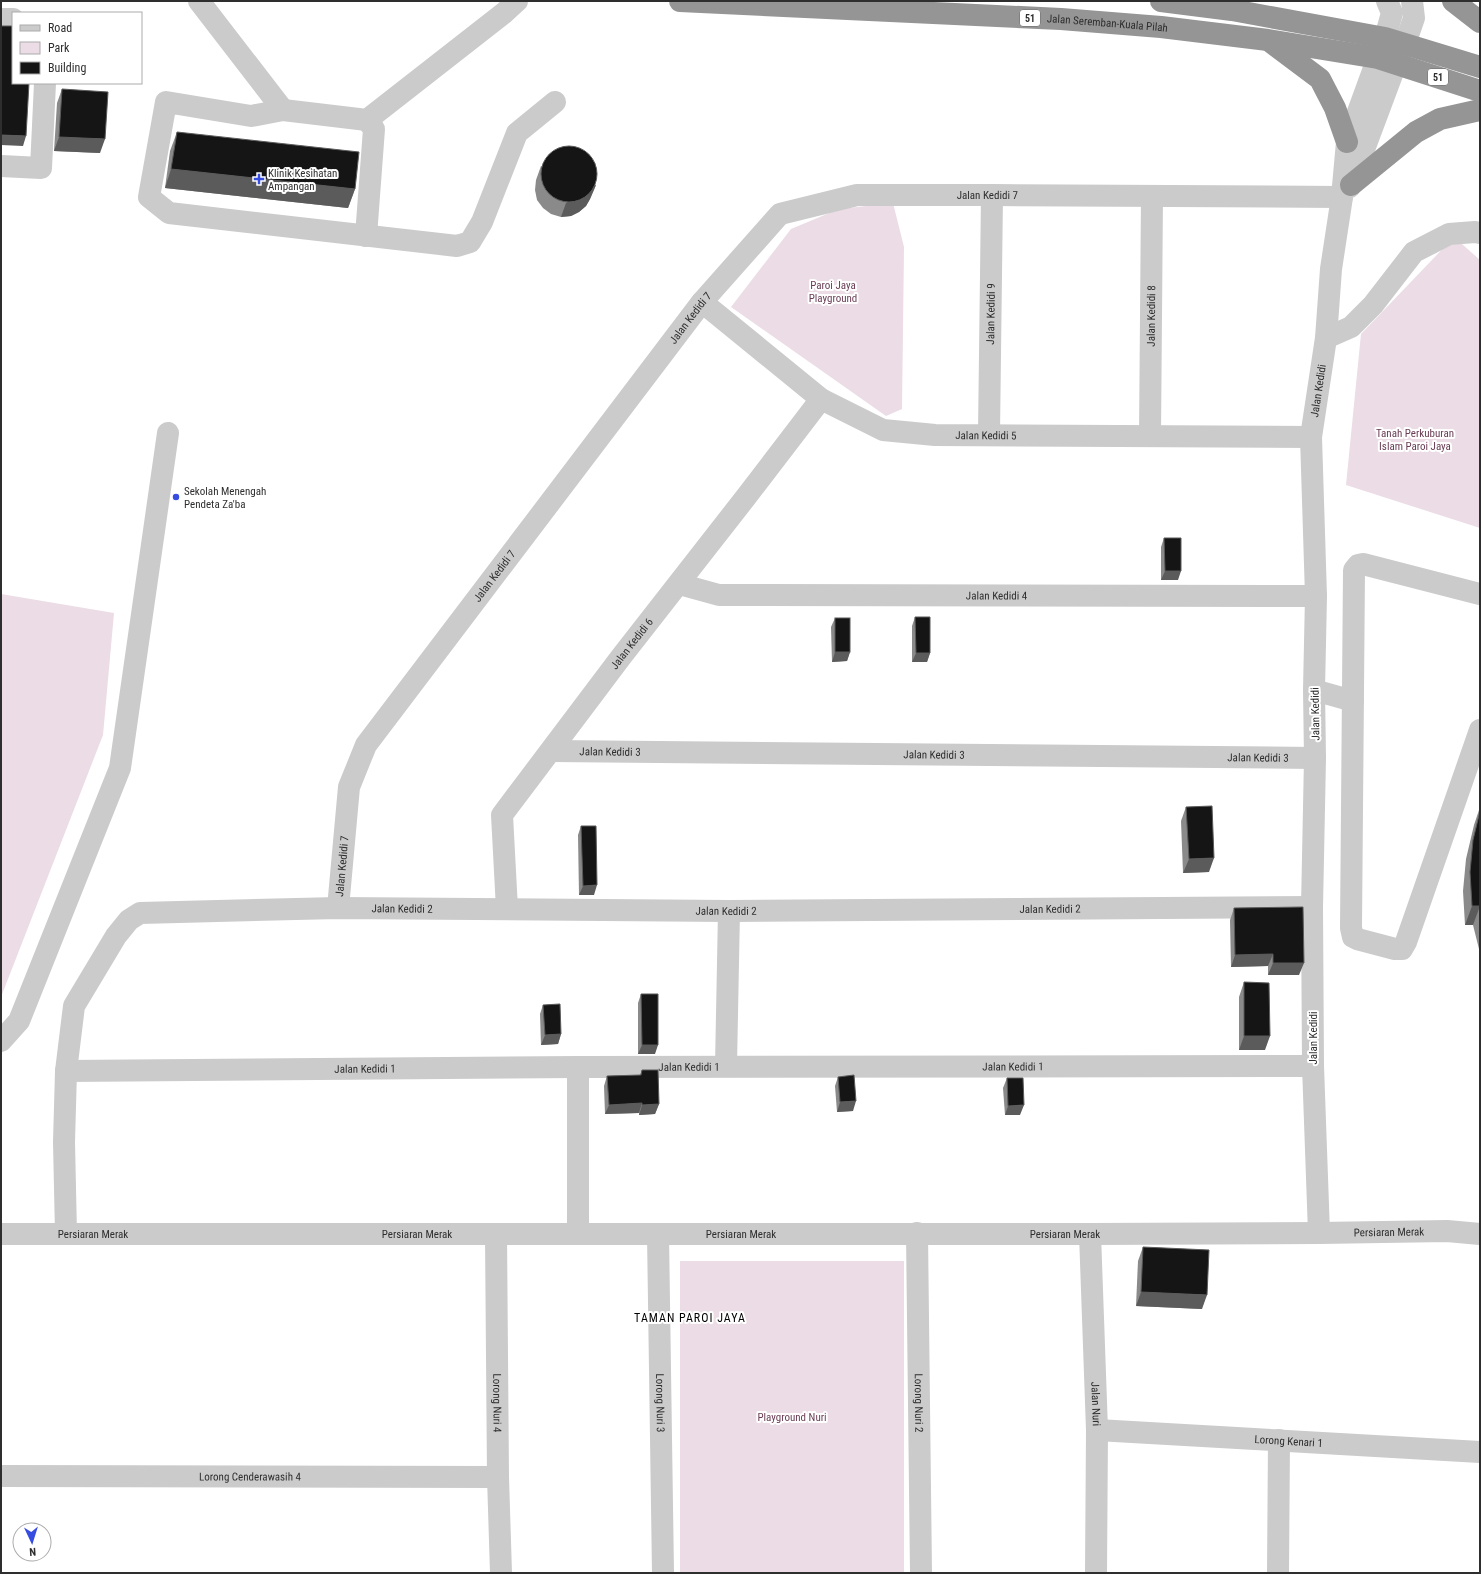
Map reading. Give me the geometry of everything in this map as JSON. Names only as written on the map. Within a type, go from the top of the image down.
[{"type":"highway","name":"Jalan Seremban-Kuala Pilah","points":[[680,1],[1061,19],[1161,27],[1268,40],[1386,61],[1480,91]]},
{"type":"highway","name":"51","points":[[1161,1],[1232,10],[1395,41],[1480,67]]},
{"type":"highway","points":[[1453,1],[1480,22]]},
{"type":"highway","points":[[1268,40],[1320,79],[1335,108],[1347,142]]},
{"type":"highway","points":[[1347,191],[1416,132],[1440,119],[1480,110]]},
{"type":"street","points":[[200,1],[283,110]]},
{"type":"street","points":[[517,1],[504,13],[367,120],[283,110],[251,116],[166,102],[149,197],[169,213],[456,246],[470,242],[482,222],[516,133],[555,102]]},
{"type":"street","points":[[1387,1],[1392,13],[1395,41]]},
{"type":"street","points":[[1347,191],[1347,142],[1395,41],[1414,18],[1412,1]]},
{"type":"street","points":[[1,19],[12,19]]},
{"type":"street","points":[[1347,191],[1386,61]]},
{"type":"street","points":[[1,166],[41,168],[45,84]]},
{"type":"street","points":[[366,236],[374,129],[367,120]]},
{"type":"street","name":"Jalan Kedidi 7","points":[[338,908],[349,787],[366,745],[702,302],[780,214],[857,195],[992,194],[1152,196],[1347,191]]},
{"type":"street","name":"Jalan Kedidi","points":[[1319,1233],[1313,1066],[1312,907],[1316,596],[1311,437],[1326,338],[1331,269],[1347,191]]},
{"type":"street","name":"Jalan Kedidi 9","points":[[989,434],[992,194]]},
{"type":"street","name":"Jalan Kedidi 8","points":[[1150,436],[1152,196]]},
{"type":"street","points":[[1326,338],[1352,327],[1373,305],[1414,252],[1450,234],[1478,228]]},
{"type":"street","name":"Jalan Kedidi 5","points":[[702,302],[821,399],[883,430],[935,435],[989,434],[1311,437]]},
{"type":"street","name":"Jalan Kedidi 6","points":[[507,909],[502,815],[552,751],[621,657],[821,399]]},
{"type":"street","points":[[1,1041],[19,1021],[120,768],[168,433]]},
{"type":"street","points":[[1480,594],[1363,564],[1358,565],[1354,570],[1351,928],[1353,937],[1395,949],[1402,948],[1406,942],[1480,730]]},
{"type":"street","name":"Jalan Kedidi 4","points":[[679,584],[719,594],[1316,596]]},
{"type":"street","points":[[1314,690],[1353,701]]},
{"type":"street","name":"Jalan Kedidi 3","points":[[552,751],[1315,758]]},
{"type":"street","name":"Jalan Kedidi 2","points":[[66,1071],[74,1006],[116,936],[128,920],[140,913],[338,908],[728,911],[1312,907]]},
{"type":"street","points":[[726,1066],[728,911]]},
{"type":"street","name":"Jalan Kedidi 1","points":[[66,1071],[726,1066],[1313,1066]]},
{"type":"street","points":[[578,1067],[578,1234]]},
{"type":"street","points":[[66,1071],[64,1142],[66,1234]]},
{"type":"street","name":"Persiaran Merak","points":[[1,1234],[1090,1234],[1447,1231],[1480,1234]]},
{"type":"street","name":"Lorong Nuri 2","points":[[917,1233],[921,1573]]},
{"type":"street","name":"Lorong Nuri 4","points":[[496,1234],[498,1477],[501,1573]]},
{"type":"street","name":"Lorong Nuri 3","points":[[658,1234],[663,1573]]},
{"type":"street","name":"Jalan Nuri","points":[[1090,1234],[1097,1430],[1096,1573]]},
{"type":"street","name":"Lorong Kenari 1","points":[[1097,1430],[1480,1452]]},
{"type":"street","points":[[1278,1573],[1280,1440]]},
{"type":"street","name":"Lorong Cenderawasih 4","points":[[1,1476],[498,1477]]},
{"type":"green space","name":"Paroi Jaya Playground","points":[[893,203],[904,247],[902,409],[886,416],[731,307],[791,229],[839,209]]},
{"type":"green space","name":"Tanah Perkuburan Islam Paroi Jaya","points":[[1454,237],[1480,260],[1480,528],[1346,485],[1361,334]]},
{"type":"green space","points":[[1,594],[114,613],[103,735],[1,997]]},
{"type":"green space","name":"Playground Nuri","points":[[680,1261],[904,1261],[904,1573],[680,1573]]},
{"type":"building","points":[[1,26],[12,26],[12,84],[29,84],[26,136],[1,135]]},
{"type":"building","points":[[62,89],[108,92],[105,139],[59,137]]},
{"type":"building","points":[[177,132],[359,152],[355,189],[171,169]]},
{"type":"building","points":[[563,146],[575,146],[585,150],[593,158],[597,168],[597,180],[593,190],[585,198],[575,202],[563,202],[553,198],[545,190],[541,180],[541,168],[545,158],[553,150]]},
{"type":"building","points":[[1164,538],[1181,538],[1181,571],[1165,571]]},
{"type":"building","points":[[915,617],[930,617],[930,653],[916,653]]},
{"type":"building","points":[[835,618],[850,618],[850,652],[835,652]]},
{"type":"building","points":[[1212,806],[1214,858],[1189,859],[1186,807]]},
{"type":"building","points":[[1480,811],[1480,906],[1472,906],[1470,872],[1473,840]]},
{"type":"building","points":[[581,826],[596,826],[597,885],[583,886]]},
{"type":"building","points":[[1303,907],[1304,963],[1273,963],[1273,954],[1235,955],[1234,908]]},
{"type":"building","points":[[1244,982],[1269,983],[1270,1036],[1244,1036]]},
{"type":"building","points":[[641,994],[658,994],[658,1045],[642,1045]]},
{"type":"building","points":[[560,1004],[561,1034],[545,1035],[543,1005]]},
{"type":"building","points":[[642,1070],[658,1070],[659,1104],[642,1105],[642,1103],[609,1105],[607,1076],[641,1075]]},
{"type":"building","points":[[854,1075],[856,1101],[840,1102],[838,1077]]},
{"type":"building","points":[[1007,1078],[1023,1078],[1024,1105],[1008,1106]]},
{"type":"building","points":[[1143,1247],[1209,1250],[1207,1295],[1141,1292]]},
{"type":"place","name":"Klinik Kesihatan Ampangan","points":[[259,179]]},
{"type":"place","name":"Sekolah Menengah Pendeta Za'ba","points":[[176,497]]},
{"type":"district","name":"TAMAN PAROI JAYA","points":[[690,1318]]}]
